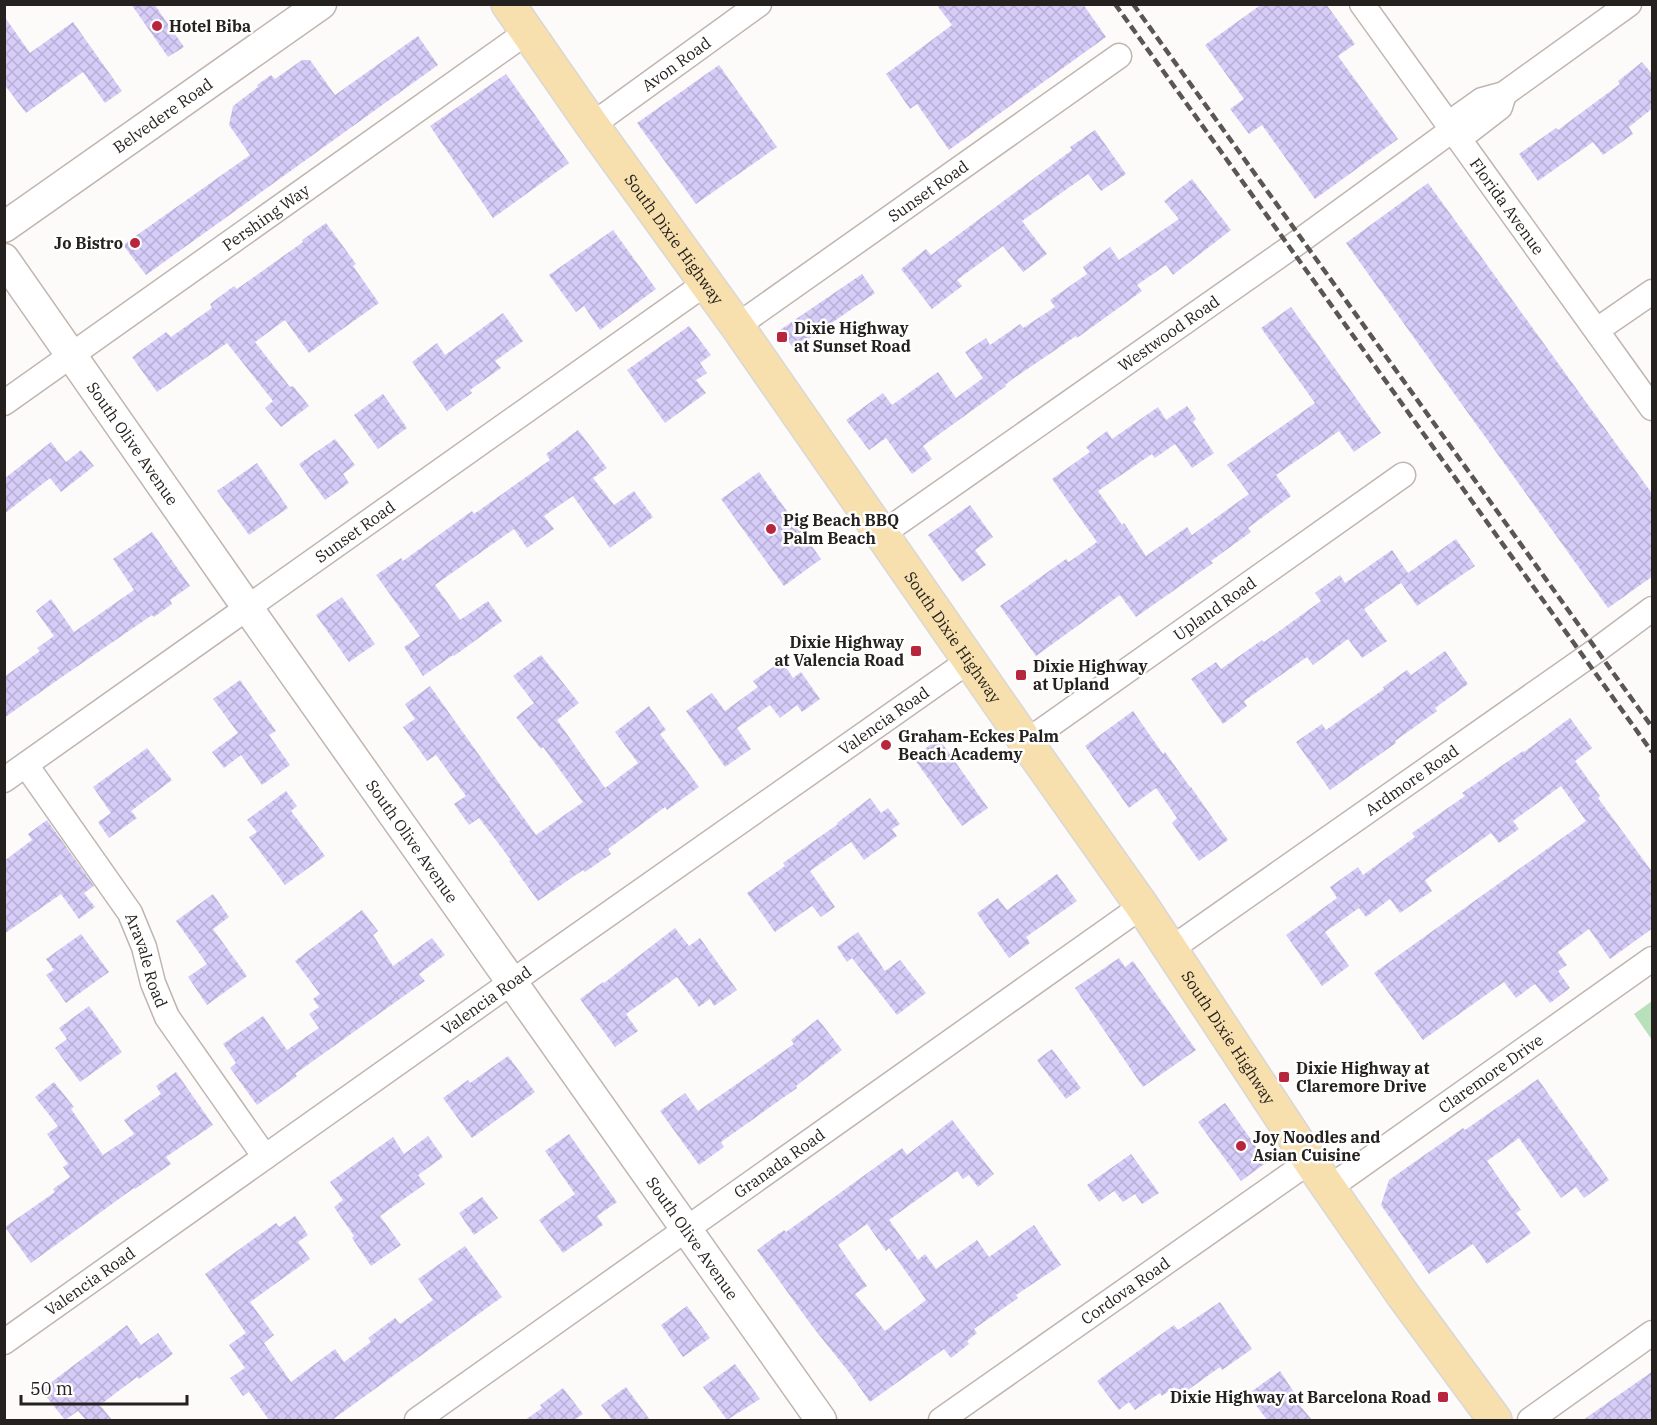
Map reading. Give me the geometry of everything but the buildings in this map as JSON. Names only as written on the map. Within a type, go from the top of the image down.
[{"type":"main road","name":"South Dixie Highway","points":[[508,4],[737,326],[1142,906],[1310,1161],[1483,1416]]},
{"type":"street","name":"Belvedere Road","points":[[4,226],[321,4]]},
{"type":"street","name":"Avon Road","points":[[592,124],[759,4]]},
{"type":"street","name":"Florida Avenue","points":[[1362,4],[1653,408]]},
{"type":"street","name":"Westwood Road","points":[[882,534],[1296,243],[1452,130],[1469,131],[1500,107],[1504,94],[1629,4]]},
{"type":"street","name":"Pershing Way","points":[[4,403],[527,32]]},
{"type":"street","name":"Sunset Road","points":[[737,326],[1119,56]]},
{"type":"street","name":"South Olive Avenue","points":[[4,260],[247,608],[822,1420]]},
{"type":"street","name":"Sunset Road","points":[[4,780],[706,284]]},
{"type":"street","points":[[1602,337],[1636,320],[1649,295]]},
{"type":"street","name":"Upland Road","points":[[1026,742],[1403,475]]},
{"type":"street","name":"Ardmore Road","points":[[1171,949],[1653,609]]},
{"type":"street","name":"Valencia Road","points":[[7,1334],[265,1157],[970,660]]},
{"type":"street","name":"Aravale Road","points":[[26,765],[130,913],[167,1017],[265,1157]]},
{"type":"street","name":"Granada Road","points":[[417,1420],[1142,906]]},
{"type":"street","name":"Claremore Drive","points":[[1329,1188],[1653,959]]},
{"type":"street","name":"Cordova Road","points":[[941,1420],[1310,1161]]},
{"type":"street","points":[[1530,1420],[1653,1333]]},
{"type":"green space","points":[[1652,1001],[1652,1040],[1634,1014]]},
{"type":"railway","points":[[1115,4],[1652,752]]},
{"type":"railway","points":[[1133,4],[1652,727]]},
{"type":"place","name":"Hotel Biba","points":[[157,26]]},
{"type":"place","name":"Jo Bistro","points":[[135,243]]},
{"type":"place","name":"Dixie Highway at Sunset Road","points":[[782,337]]},
{"type":"place","name":"Pig Beach BBQ Palm Beach","points":[[771,529]]},
{"type":"place","name":"Dixie Highway at Valencia Road","points":[[916,651]]},
{"type":"place","name":"Dixie Highway at Upland","points":[[1021,675]]},
{"type":"place","name":"Graham-Eckes Palm Beach Academy","points":[[886,745]]},
{"type":"place","name":"Dixie Highway at Claremore Drive","points":[[1284,1077]]},
{"type":"place","name":"Joy Noodles and Asian Cuisine","points":[[1241,1146]]},
{"type":"place","name":"Dixie Highway at Barcelona Road","points":[[1443,1397]]}]
